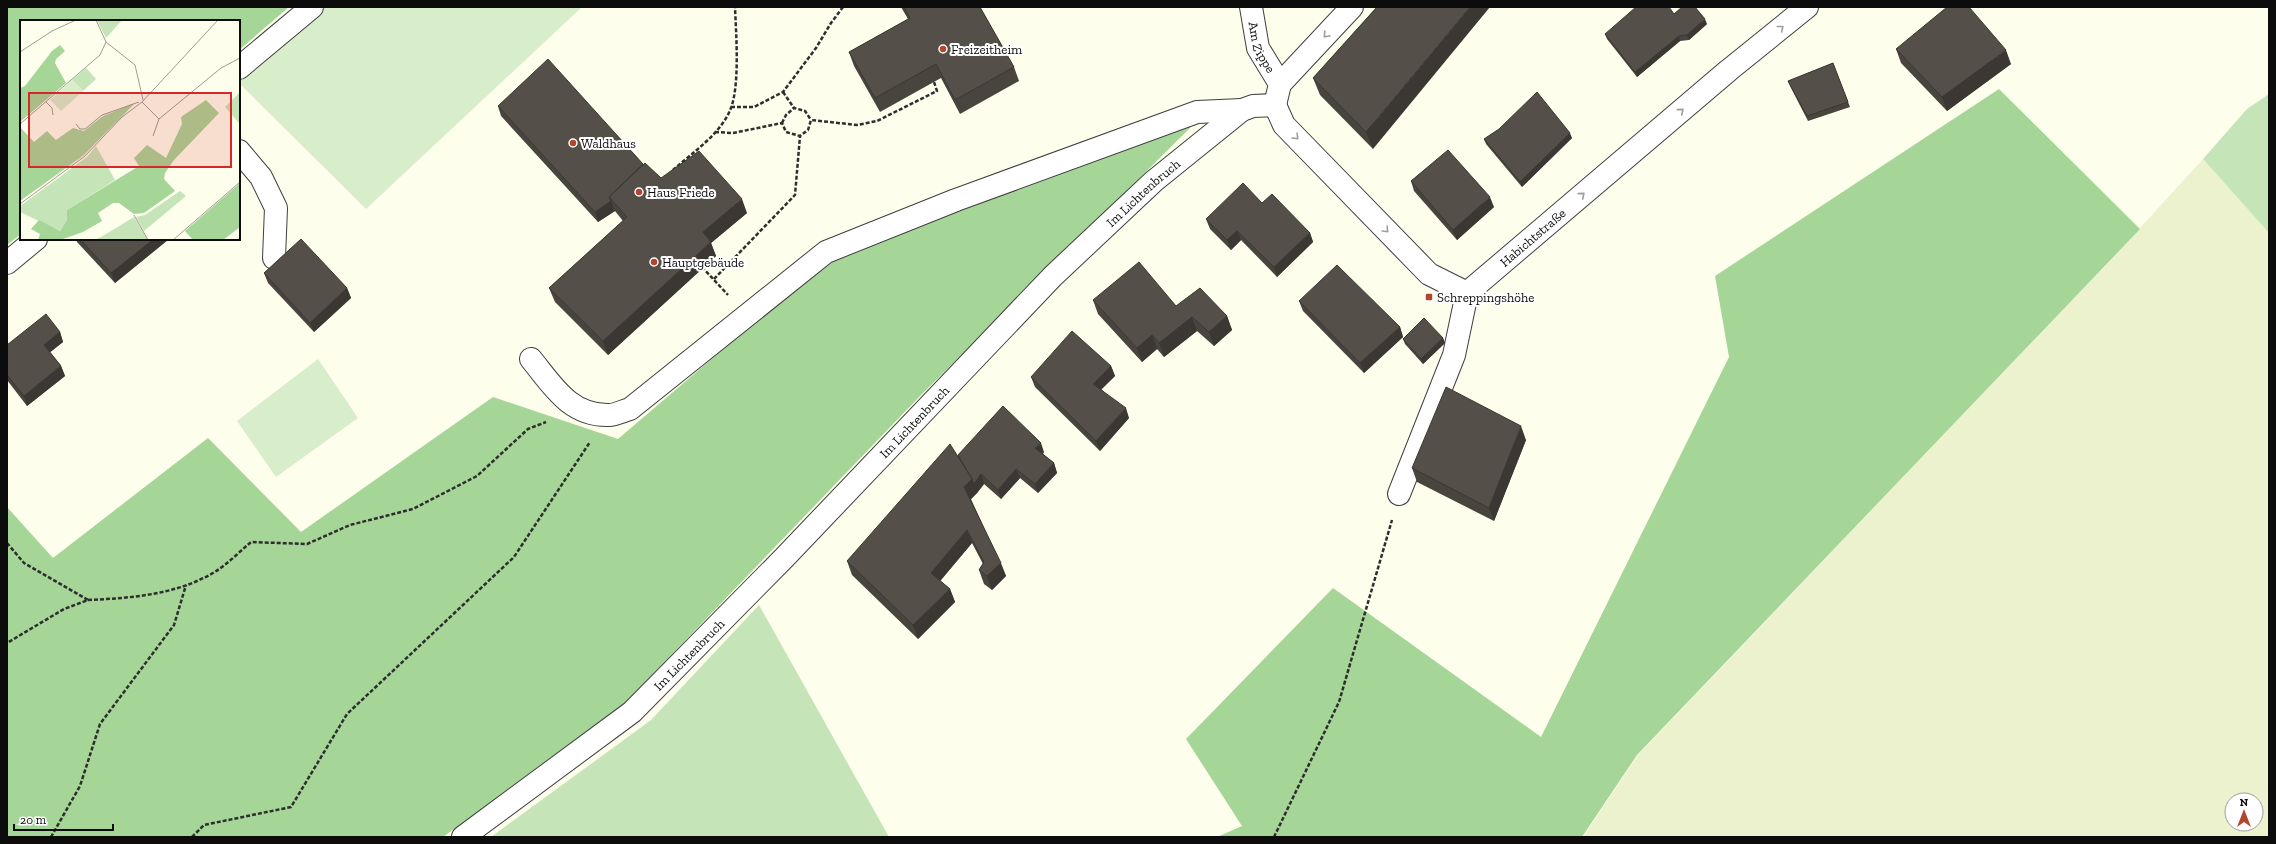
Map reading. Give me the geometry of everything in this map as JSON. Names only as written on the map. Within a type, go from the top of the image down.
[{"type":"street","points":[[240,67],[312,7]]},
{"type":"street","name":"Am Zippe","points":[[1251,7],[1258,48],[1280,84]]},
{"type":"street","points":[[1352,7],[1280,84],[1275,105],[1284,125],[1429,274],[1467,293],[1454,356],[1399,494]]},
{"type":"street","name":"Habichtstraße","points":[[1467,293],[1729,70],[1807,7]]},
{"type":"street","name":"Im Lichtenbruch","points":[[463,837],[632,712],[784,558],[1053,276],[1154,181],[1242,110],[1253,106],[1275,105]]},
{"type":"street","points":[[531,359],[558,392],[577,410],[609,416],[630,410],[747,314],[826,252],[956,200],[1196,112],[1242,110]]},
{"type":"street","points":[[240,152],[261,177],[276,208],[274,258]]},
{"type":"street","points":[[7,263],[35,240]]},
{"type":"path","points":[[668,175],[715,132],[731,108],[737,68],[735,7]]},
{"type":"path","points":[[731,108],[754,108],[782,92],[816,48],[831,23],[843,7]]},
{"type":"path","points":[[811,120],[857,125],[877,121],[937,91],[934,82]]},
{"type":"path","points":[[782,92],[794,108],[805,111],[811,120]]},
{"type":"path","points":[[782,123],[786,115],[794,108]]},
{"type":"path","points":[[714,279],[795,195],[800,136],[808,130],[811,120]]},
{"type":"path","points":[[715,132],[733,133],[782,123]]},
{"type":"path","points":[[782,123],[786,132],[800,136]]},
{"type":"path","points":[[702,267],[747,314]]},
{"type":"path","points":[[7,643],[64,609],[88,600],[138,598],[186,585],[214,573],[251,542],[307,544],[350,525],[413,509],[477,476],[528,429],[577,410]]},
{"type":"path","points":[[192,837],[204,825],[291,807],[347,714],[514,557],[588,445]]},
{"type":"path","points":[[1274,837],[1339,702],[1399,494]]},
{"type":"path","points":[[7,543],[24,563],[88,600]]},
{"type":"path","points":[[52,837],[80,786],[100,724],[174,625],[186,585]]},
{"type":"green space","points":[[7,7],[289,7],[240,49],[240,20],[20,20],[20,235],[7,245]]},
{"type":"green space","points":[[323,7],[582,7],[366,209],[240,84],[240,80]]},
{"type":"green space","points":[[1999,89],[2140,229],[1637,755],[1582,837],[1217,837],[1242,826],[1186,739],[1333,588],[1541,737],[1729,357],[1715,276]]},
{"type":"green space","points":[[2269,94],[2269,233],[2203,159],[2247,109]]},
{"type":"green space","points":[[1197,121],[922,394],[626,702],[443,837],[7,837],[7,507],[53,558],[208,438],[301,532],[493,397],[618,439],[770,309],[832,262],[899,233]]},
{"type":"green space","points":[[2203,159],[2269,233],[2269,837],[1583,837],[1638,755],[2140,228]]},
{"type":"green space","points":[[318,359],[358,418],[276,477],[237,421]]},
{"type":"green space","points":[[759,605],[889,837],[491,837],[651,720]]},
{"type":"building","name":"Freizeitheim","points":[[904,7],[980,7],[1014,67],[955,100],[936,64],[875,98],[849,52],[910,18]]},
{"type":"building","points":[[1377,7],[1470,7],[1366,132],[1313,78]]},
{"type":"building","points":[[1636,7],[1669,7],[1674,14],[1682,7],[1695,7],[1705,19],[1687,35],[1679,36],[1635,72],[1605,34]]},
{"type":"building","points":[[1947,7],[1969,7],[2006,50],[1942,97],[1896,49]]},
{"type":"building","name":"Waldhaus","points":[[548,59],[643,164],[609,197],[611,201],[595,212],[498,106]]},
{"type":"building","points":[[1833,63],[1848,102],[1807,116],[1788,81]]},
{"type":"building","points":[[1537,92],[1570,133],[1520,182],[1484,139],[1499,129]]},
{"type":"building","points":[[1448,150],[1490,197],[1453,230],[1411,181]]},
{"type":"building","name":"Hauptgebäude","points":[[699,151],[742,199],[703,232],[711,242],[603,341],[549,288],[627,217],[609,197],[645,163],[661,178]]},
{"type":"building","points":[[1243,183],[1262,203],[1272,194],[1310,233],[1274,267],[1237,231],[1227,240],[1206,219]]},
{"type":"building","points":[[301,239],[347,288],[310,323],[264,273]]},
{"type":"building","points":[[81,240],[153,240],[111,273]]},
{"type":"building","points":[[1139,262],[1176,306],[1200,288],[1227,316],[1209,332],[1192,317],[1159,343],[1152,335],[1137,348],[1093,300]]},
{"type":"building","points":[[1337,265],[1400,327],[1360,363],[1299,301]]},
{"type":"building","points":[[46,314],[60,332],[44,345],[61,366],[24,396],[7,375],[7,345]]},
{"type":"building","points":[[1424,318],[1443,338],[1421,359],[1403,339]]},
{"type":"building","points":[[1072,331],[1111,366],[1093,384],[1126,408],[1096,441],[1031,377]]},
{"type":"building","points":[[1446,387],[1521,426],[1489,508],[1412,468]]},
{"type":"building","points":[[1003,406],[1041,443],[1035,448],[1054,463],[1035,484],[1016,469],[998,490],[981,474],[974,484],[958,455]]},
{"type":"building","points":[[950,444],[972,479],[964,487],[1001,563],[987,576],[979,570],[984,562],[967,530],[931,573],[950,589],[913,625],[847,561]]},
{"type":"place","name":"Freizeitheim","points":[[943,49]]},
{"type":"place","name":"Waldhaus","points":[[573,143]]},
{"type":"place","name":"Haus Friede","points":[[639,192]]},
{"type":"place","name":"Hauptgebäude","points":[[654,262]]},
{"type":"place","name":"Schreppingshöhe","points":[[1429,297]]}]
